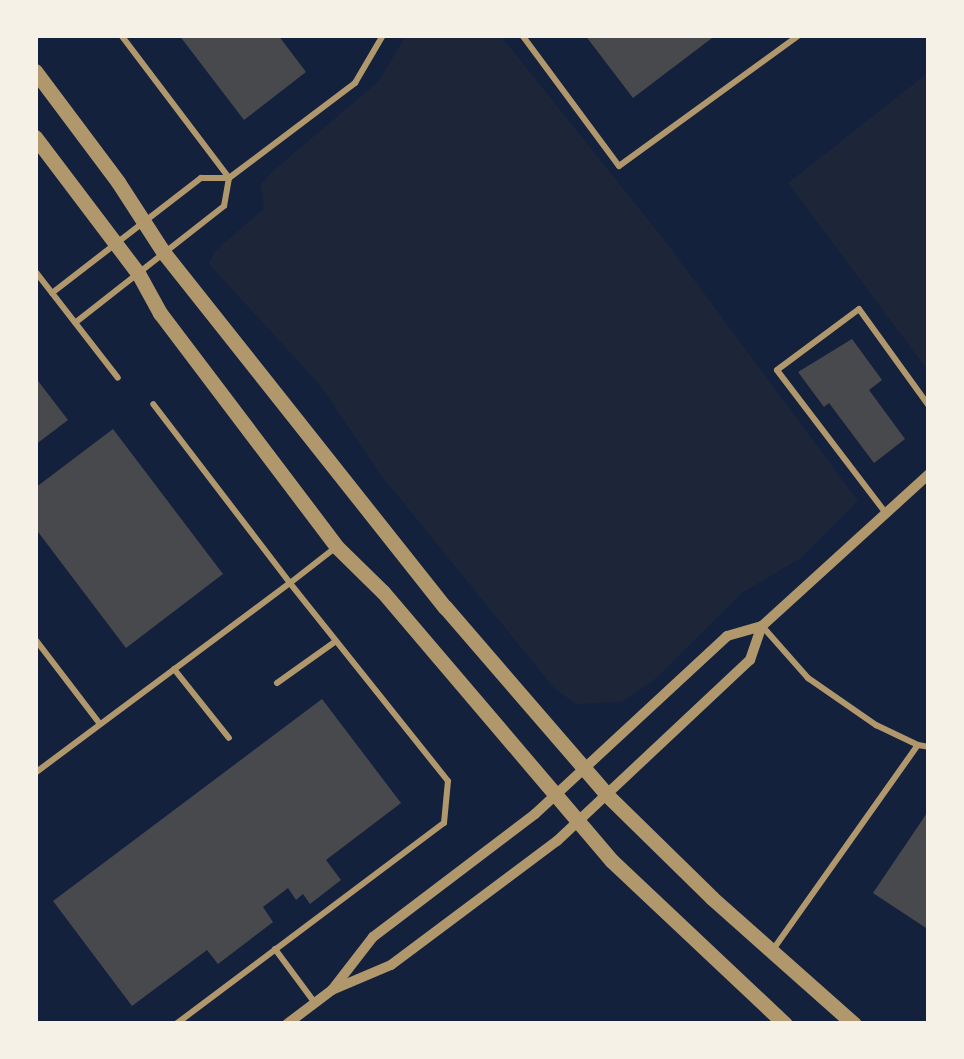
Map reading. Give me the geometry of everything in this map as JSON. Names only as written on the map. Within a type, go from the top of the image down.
[{"type":"street","points":[[35,71],[118,182],[164,253],[445,607],[607,795],[771,952],[854,1024]]},
{"type":"street","points":[[35,137],[138,273],[160,313],[337,546],[382,592],[577,822],[684,933],[785,1024]]},
{"type":"street","points":[[332,990],[373,937],[555,795],[727,636],[762,626],[929,474]]},
{"type":"street","points":[[287,1024],[332,990],[391,964],[577,822],[750,660],[762,626]]},
{"type":"lane","points":[[75,323],[224,206],[229,178],[121,35]]},
{"type":"lane","points":[[52,293],[202,178],[229,178],[356,83],[383,35]]},
{"type":"lane","points":[[522,35],[619,166],[799,35]]},
{"type":"lane","points":[[35,271],[118,378]]},
{"type":"lane","points":[[885,512],[777,370],[859,309],[929,406]]},
{"type":"lane","points":[[153,404],[448,781],[444,823],[176,1024]]},
{"type":"lane","points":[[35,772],[337,546]]},
{"type":"lane","points":[[762,626],[808,678],[876,725],[929,747]]},
{"type":"lane","points":[[35,639],[100,724]]},
{"type":"lane","points":[[277,684],[336,641]]},
{"type":"lane","points":[[174,669],[228,738]]},
{"type":"lane","points":[[771,952],[918,745]]},
{"type":"lane","points":[[276,950],[315,1003]]},
{"type":"shaded area","points":[[406,35],[500,35],[669,246],[858,501],[801,558],[743,592],[653,681],[621,702],[576,704],[554,688],[381,475],[320,385],[209,264],[215,251],[264,209],[261,184],[379,81]]},
{"type":"shaded area","points":[[929,72],[929,372],[788,183]]},
{"type":"building","points":[[179,35],[278,35],[306,72],[244,120]]},
{"type":"building","points":[[585,35],[716,35],[633,98]]},
{"type":"building","points":[[852,339],[882,380],[869,390],[905,439],[874,463],[829,403],[824,407],[798,372]]},
{"type":"building","points":[[35,377],[68,420],[35,445]]},
{"type":"building","points":[[113,429],[223,574],[126,648],[35,528],[35,488]]},
{"type":"building","points":[[322,699],[401,803],[326,860],[341,880],[310,904],[303,894],[296,900],[288,888],[263,907],[273,922],[218,964],[207,950],[132,1006],[53,901]]},
{"type":"building","points":[[929,810],[929,930],[873,893]]}]
